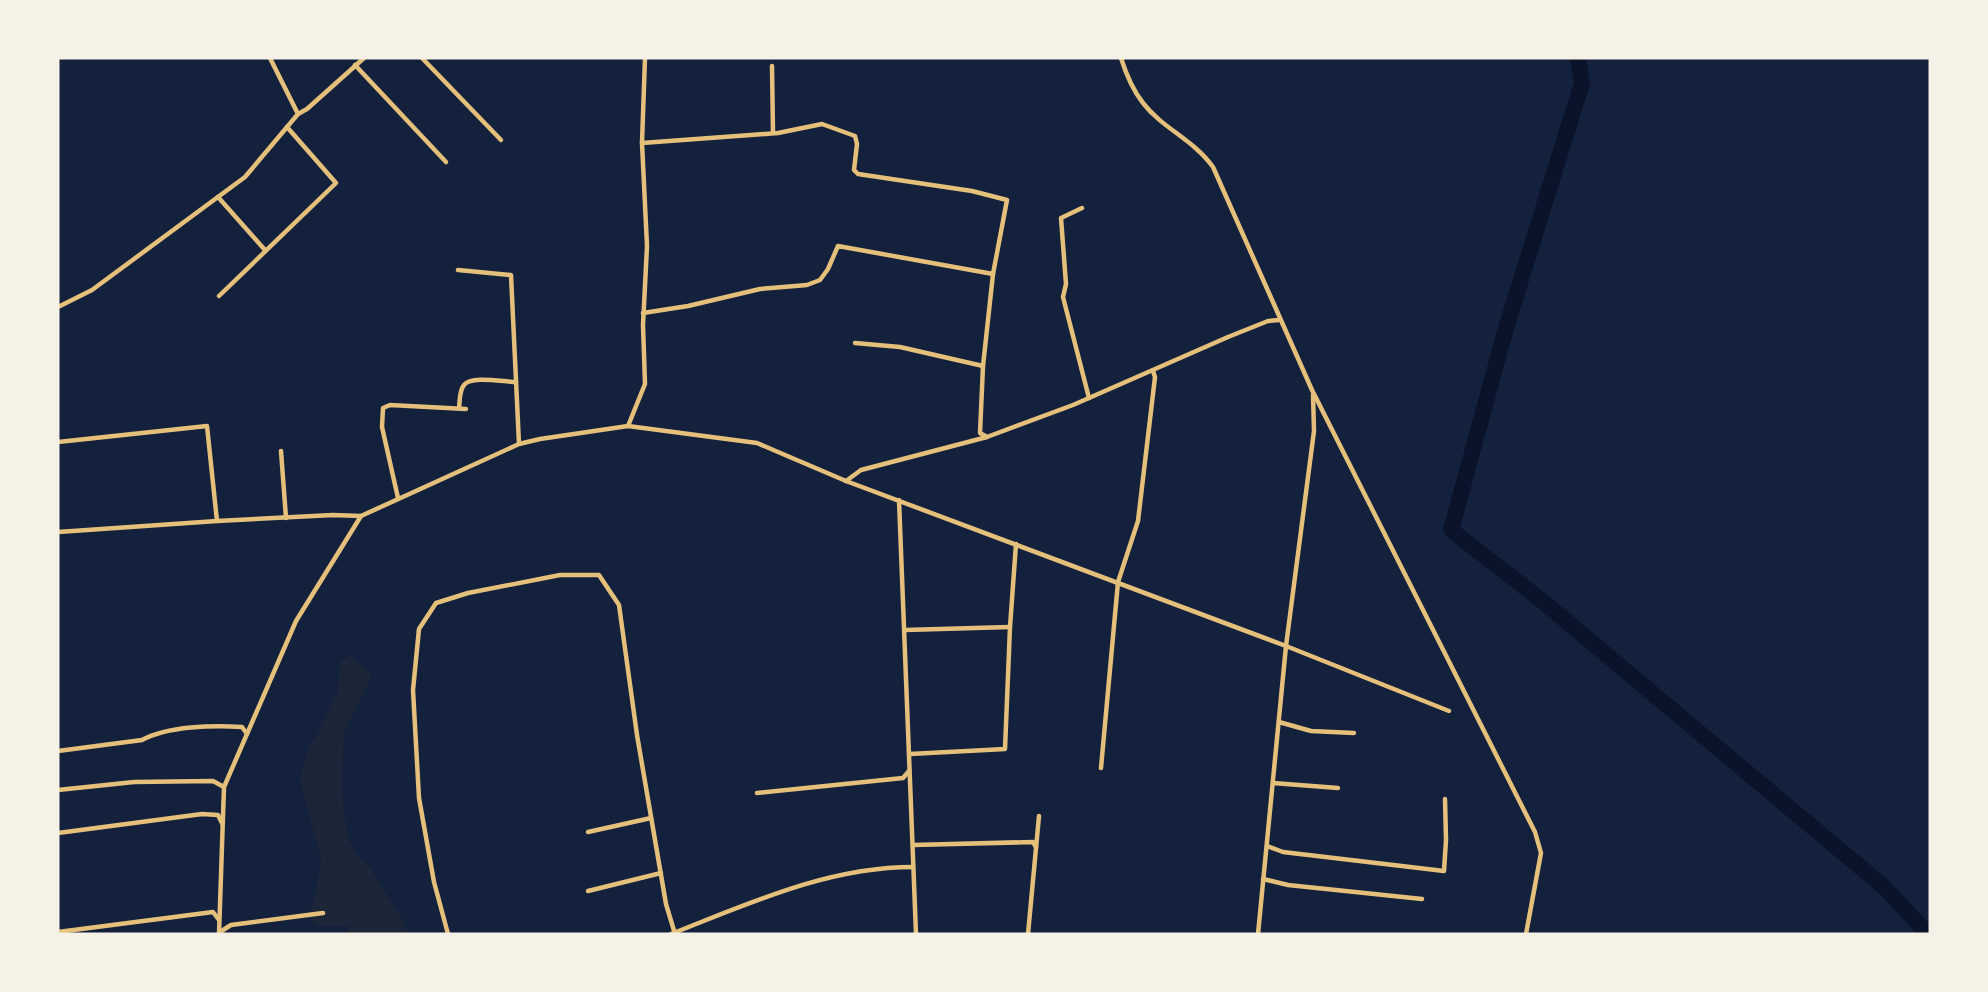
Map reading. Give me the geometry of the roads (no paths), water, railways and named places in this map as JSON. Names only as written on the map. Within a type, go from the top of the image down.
[{"type":"street","points":[[270,58],[298,114]]},
{"type":"street","points":[[58,307],[92,290],[245,177],[298,114],[364,58]]},
{"type":"street","points":[[422,58],[501,140]]},
{"type":"street","points":[[628,426],[645,384],[643,313],[647,246],[642,143],[645,58]]},
{"type":"street","points":[[1121,58],[1128,80],[1144,105],[1201,151],[1213,167],[1312,390],[1535,832],[1541,853],[1526,934]]},
{"type":"street","points":[[355,65],[446,162]]},
{"type":"street","points":[[772,66],[773,133]]},
{"type":"street","points":[[642,143],[773,133],[822,124],[853,134],[857,139],[854,167],[858,174],[972,191],[1007,200],[993,274],[983,366],[981,433],[987,437]]},
{"type":"street","points":[[219,296],[336,183],[288,127]]},
{"type":"street","points":[[218,197],[265,250]]},
{"type":"street","points":[[1082,208],[1061,218],[1066,284],[1063,298],[1089,398]]},
{"type":"street","points":[[643,313],[688,306],[760,289],[807,285],[820,279],[838,246],[993,274]]},
{"type":"street","points":[[458,270],[511,275],[519,443]]},
{"type":"street","points":[[846,481],[861,470],[987,437],[1089,398],[1228,337],[1268,321],[1279,320]]},
{"type":"street","points":[[855,343],[900,347],[983,366]]},
{"type":"street","points":[[1101,768],[1118,582],[1138,521],[1155,377],[1153,371]]},
{"type":"street","points":[[459,408],[461,389],[465,382],[472,379],[516,382]]},
{"type":"street","points":[[1258,934],[1286,646],[1314,431],[1312,390]]},
{"type":"street","points":[[398,498],[382,427],[383,408],[390,405],[466,409]]},
{"type":"street","points":[[58,442],[207,426],[218,521]]},
{"type":"street","points":[[58,532],[218,521],[361,516],[519,443],[628,426],[757,443],[846,481],[1286,646],[1449,711]]},
{"type":"street","points":[[281,451],[286,518]]},
{"type":"street","points":[[899,500],[916,934]]},
{"type":"street","points":[[219,934],[224,788],[296,621],[361,516]]},
{"type":"street","points":[[909,754],[1005,748],[1016,544]]},
{"type":"street","points":[[447,934],[434,882],[419,798],[413,690],[419,629],[436,603],[468,593],[560,575],[599,575],[619,605],[651,818],[674,934],[817,879],[865,869],[913,867]]},
{"type":"street","points":[[905,630],[1010,627]]},
{"type":"street","points":[[1279,722],[1311,731],[1354,733]]},
{"type":"street","points":[[58,751],[142,740],[154,733],[219,725],[242,727],[247,734]]},
{"type":"street","points":[[757,793],[903,778],[910,770]]},
{"type":"street","points":[[58,790],[173,781],[213,781],[224,788]]},
{"type":"street","points":[[1273,783],[1338,788]]},
{"type":"street","points":[[1267,846],[1283,852],[1444,871],[1445,799]]},
{"type":"street","points":[[58,833],[202,814],[218,815],[222,823]]},
{"type":"street","points":[[1028,934],[1040,816]]},
{"type":"street","points":[[588,832],[651,818]]},
{"type":"street","points":[[913,845],[1033,842],[1036,848]]},
{"type":"street","points":[[589,891],[661,873]]},
{"type":"street","points":[[1263,879],[1289,885],[1422,899]]},
{"type":"street","points":[[58,932],[213,912],[220,921]]},
{"type":"street","points":[[219,934],[230,925],[323,913]]},
{"type":"waterway","points":[[1578,58],[1582,83],[1506,328],[1451,530],[1541,600],[1884,887],[1928,934]]}]
